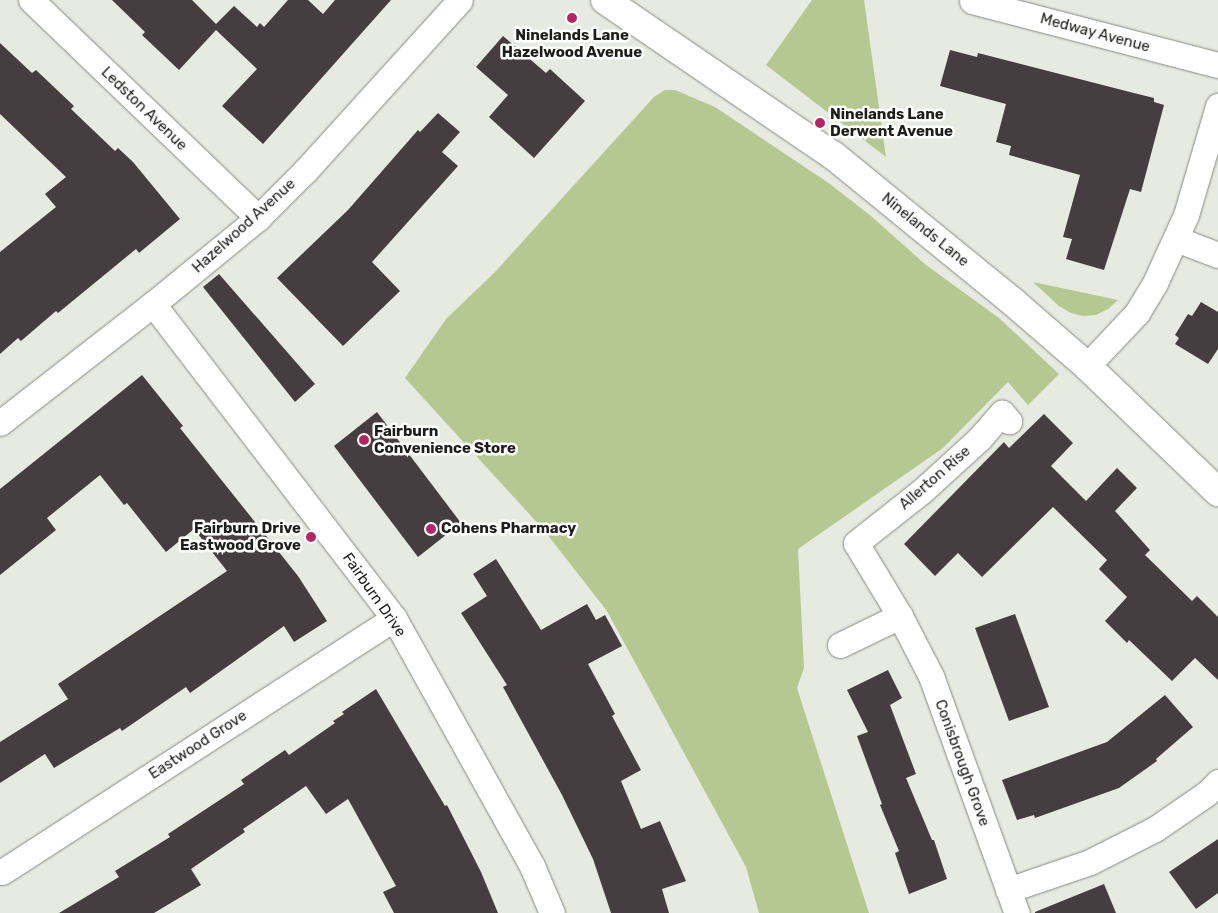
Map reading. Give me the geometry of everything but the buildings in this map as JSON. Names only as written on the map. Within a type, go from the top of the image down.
[{"type":"street","name":"Ledston Avenue","points":[[31,0],[258,218]]},
{"type":"street","name":"Hazelwood Avenue","points":[[0,423],[153,304],[258,218],[306,170],[460,0]]},
{"type":"street","name":"Ninelands Lane","points":[[606,0],[834,156],[1012,301],[1087,366],[1218,492]]},
{"type":"street","name":"Medway Avenue","points":[[972,1],[1218,65]]},
{"type":"street","points":[[1087,366],[1140,307],[1155,283],[1176,239],[1193,194],[1218,106]]},
{"type":"street","points":[[1176,239],[1218,254]]},
{"type":"street","name":"Fairburn Drive","points":[[153,304],[394,618],[532,866],[552,913]]},
{"type":"street","name":"Allerton Rise","points":[[856,544],[923,490],[979,439],[1002,413],[1009,420]]},
{"type":"street","name":"Conisbrough Grove","points":[[856,544],[900,616],[932,676],[1013,902]]},
{"type":"street","points":[[840,645],[900,616]]},
{"type":"street","name":"Eastwood Grove","points":[[2,872],[394,618]]},
{"type":"street","points":[[1013,902],[1155,829],[1206,794],[1218,782]]},
{"type":"green space","points":[[812,0],[864,0],[886,157],[766,65]]},
{"type":"green space","points":[[665,90],[675,90],[715,107],[830,184],[871,216],[926,265],[999,318],[1059,374],[1028,405],[1008,382],[943,448],[798,549],[804,668],[797,688],[869,913],[759,913],[746,867],[607,611],[543,529],[405,378],[446,319],[495,272],[654,97]]},
{"type":"green space","points":[[1033,282],[1118,300],[1108,309],[1096,315],[1083,316],[1071,313],[1059,306]]},
{"type":"place","name":"Ninelands Lane Hazelwood Avenue","points":[[572,18]]},
{"type":"place","name":"Ninelands Lane Derwent Avenue","points":[[820,123]]},
{"type":"place","name":"Fairburn Convenience Store","points":[[364,440]]},
{"type":"place","name":"Cohens Pharmacy","points":[[431,529]]},
{"type":"place","name":"Fairburn Drive Eastwood Grove","points":[[311,537]]}]
